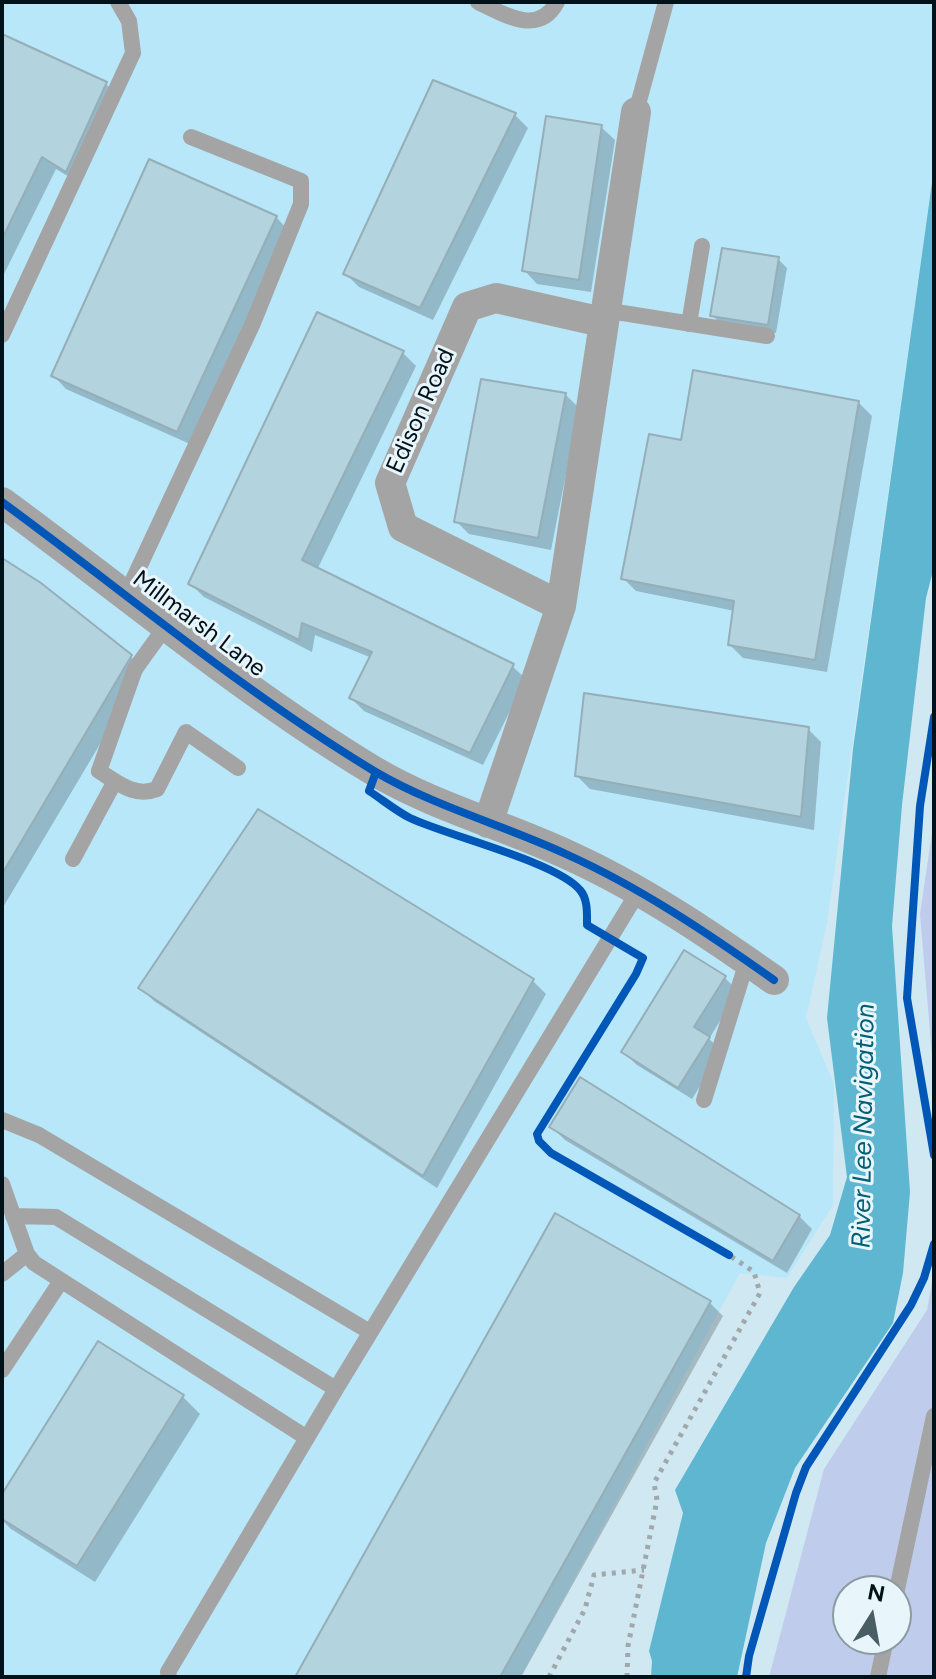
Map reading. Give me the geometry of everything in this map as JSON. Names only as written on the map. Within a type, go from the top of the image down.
[{"type":"street","points":[[488,823],[561,606],[636,112]]},
{"type":"street","name":"Edison Road","points":[[561,606],[403,527],[390,483],[467,307],[496,298],[603,316]]},
{"type":"street","name":"Millmarsh Lane","points":[[2,502],[288,716],[367,766],[411,791],[607,873],[774,980]]},
{"type":"lane","points":[[2,335],[133,53],[129,21],[118,2]]},
{"type":"lane","points":[[478,2],[525,22],[542,19],[557,2]]},
{"type":"lane","points":[[636,112],[666,2]]},
{"type":"lane","points":[[126,595],[253,323],[301,204],[301,181],[191,137]]},
{"type":"lane","points":[[689,324],[702,246]]},
{"type":"lane","points":[[603,316],[689,324],[767,336]]},
{"type":"lane","points":[[166,626],[135,669],[99,771],[129,790],[147,793],[157,789],[186,732],[238,768]]},
{"type":"lane","points":[[73,859],[115,781]]},
{"type":"lane","points":[[169,1677],[168,1672],[370,1332],[638,892]]},
{"type":"lane","points":[[704,1100],[747,961]]},
{"type":"lane","points":[[2,1120],[39,1135],[370,1332]]},
{"type":"lane","points":[[2,1184],[27,1254],[34,1263],[307,1438]]},
{"type":"lane","points":[[13,1216],[56,1217],[336,1389]]},
{"type":"lane","points":[[2,1274],[27,1254]]},
{"type":"lane","points":[[2,1370],[61,1281]]},
{"type":"lane","points":[[900,1575],[934,1416]]},
{"type":"lane","points":[[878,1677],[883,1655]]},
{"type":"path","points":[[627,1677],[628,1646],[657,1500],[654,1483],[660,1467],[760,1293],[754,1272],[726,1253]]},
{"type":"path","points":[[549,1677],[585,1609],[594,1575],[644,1570]]},
{"type":"shaded area","points":[[2,2],[934,2],[934,168],[827,923],[806,1018],[834,1084],[833,1205],[787,1278],[740,1273],[521,1677],[2,1677]]},
{"type":"shaded area","points":[[934,819],[934,1080],[920,914]]},
{"type":"shaded area","points":[[934,1272],[934,1677],[769,1677],[824,1469],[927,1310]]},
{"type":"water","name":"River Lee Navigation","points":[[934,168],[934,567],[926,598],[902,805],[892,926],[910,1192],[903,1273],[893,1323],[795,1468],[766,1543],[737,1677],[651,1677],[649,1651],[683,1513],[675,1490],[794,1287],[830,1235],[847,1177],[827,1018],[853,749]]},
{"type":"building","points":[[2,34],[107,82],[66,172],[42,157],[2,239]]},
{"type":"building","points":[[433,80],[516,113],[420,308],[343,274]]},
{"type":"building","points":[[546,116],[602,125],[579,280],[522,271]]},
{"type":"building","points":[[149,159],[277,216],[177,432],[51,376]]},
{"type":"building","points":[[722,248],[779,257],[768,325],[710,316]]},
{"type":"building","points":[[317,312],[404,351],[302,560],[514,664],[470,753],[349,698],[372,652],[302,623],[299,640],[188,584]]},
{"type":"building","points":[[693,370],[859,401],[815,660],[728,645],[734,601],[621,579],[649,434],[681,440]]},
{"type":"building","points":[[481,379],[566,393],[538,538],[454,522]]},
{"type":"building","points":[[2,558],[41,583],[132,655],[2,874]]},
{"type":"building","points":[[584,693],[809,727],[801,817],[575,776]]},
{"type":"building","points":[[258,809],[534,979],[423,1176],[138,988]]},
{"type":"building","points":[[684,950],[726,976],[694,1027],[710,1037],[678,1088],[621,1052]]},
{"type":"building","points":[[580,1077],[800,1215],[773,1261],[549,1127]]},
{"type":"building","points":[[555,1213],[711,1301],[500,1677],[295,1677]]},
{"type":"building","points":[[98,1341],[184,1395],[77,1566],[2,1519],[2,1494]]},
{"type":"cycle path","points":[[2,502],[231,675],[374,771],[421,795],[544,844],[622,882],[774,980]]},
{"type":"cycle path","points":[[934,717],[920,806],[907,998],[934,1155]]},
{"type":"cycle path","points":[[376,772],[369,791],[405,815],[549,869],[568,880],[584,898],[587,925],[643,958],[537,1134],[539,1141],[551,1153],[729,1255]]},
{"type":"cycle path","points":[[746,1677],[749,1656],[806,1467],[911,1305],[924,1278],[934,1244]]}]
